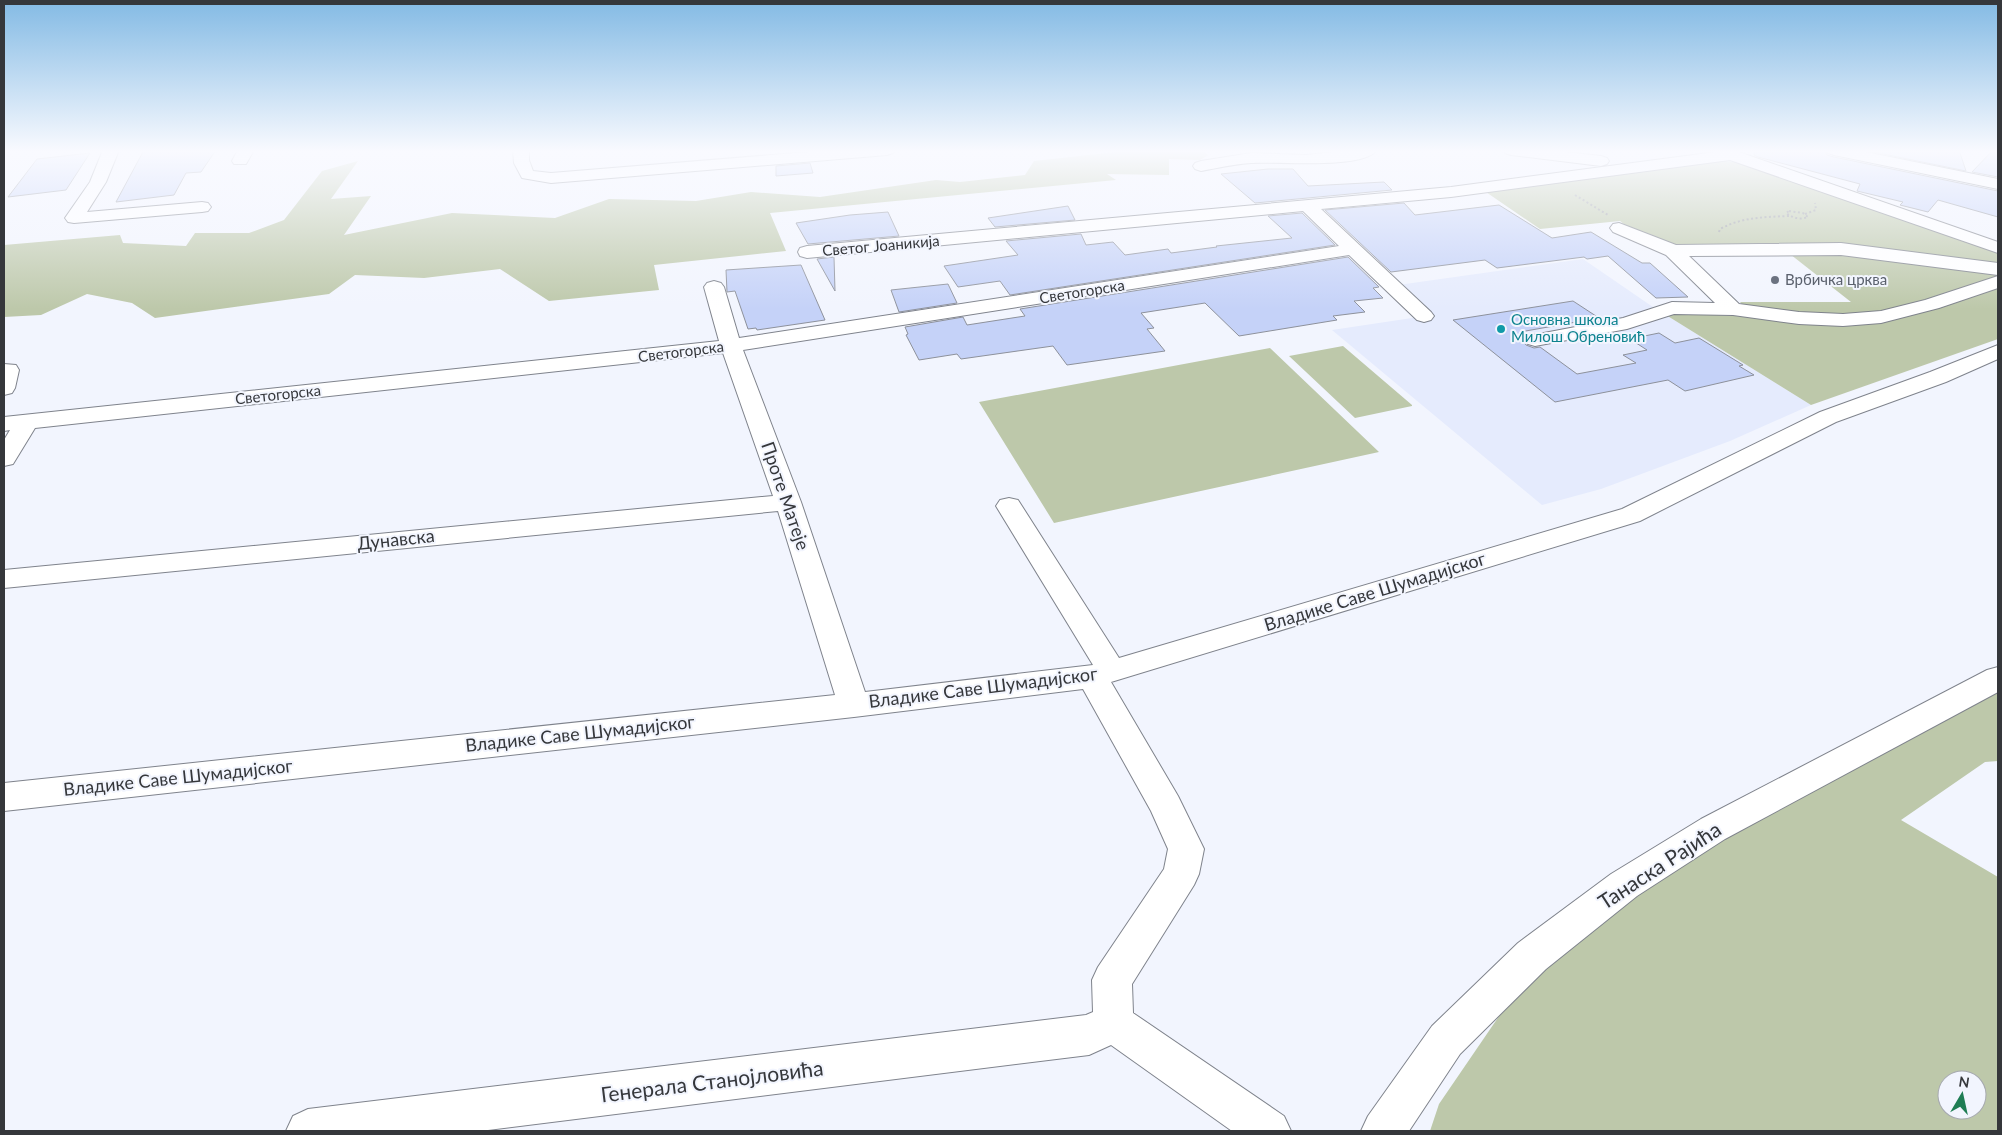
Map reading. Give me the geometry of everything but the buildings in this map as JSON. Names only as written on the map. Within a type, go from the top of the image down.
[{"type":"street","points":[[84,203],[74,218],[202,207]]},
{"type":"street","name":"Светог Јоаникија","points":[[806,252],[1339,203]]},
{"type":"street","points":[[1871,203],[1998,248]]},
{"type":"street","points":[[1308,206],[1424,316]]},
{"type":"street","points":[[1614,222],[1673,251],[1733,309]]},
{"type":"street","points":[[1673,251],[1729,249],[1856,250],[1998,269]]},
{"type":"street","name":"Светогорска","points":[[15,422],[731,346],[1354,250]]},
{"type":"street","points":[[1535,340],[1627,323],[1672,308],[1733,309],[1799,318],[1864,319],[1881,317],[1932,304],[1998,282]]},
{"type":"street","name":"Проте Матеје","points":[[714,288],[731,346],[788,502],[854,705]]},
{"type":"street","name":"Владике Саве Шумадијског","points":[[4,797],[854,705],[1102,674],[1631,515],[1828,417],[1938,377],[1998,352]]},
{"type":"street","points":[[4,370],[8,370],[4,388]]},
{"type":"street","points":[[4,459],[15,422]]},
{"type":"street","name":"Дунавска","points":[[4,579],[788,502]]},
{"type":"street","points":[[1009,506],[1102,674],[1186,849],[1181,874],[1112,980],[1113,1023],[1269,1131]]},
{"type":"street","name":"Танаска Рајића","points":[[1382,1131],[1446,1040],[1532,956],[1624,885],[1713,829],[1998,678]]},
{"type":"street","name":"Генерала Станојловића","points":[[308,1131],[1089,1036],[1113,1023]]},
{"type":"path","points":[[1587,203],[1614,222]]},
{"type":"path","points":[[1789,216],[1786,213],[1789,210],[1806,214],[1814,212],[1817,208]]},
{"type":"path","points":[[1729,249],[1719,235],[1720,229],[1728,223],[1744,219],[1789,216],[1805,218],[1808,216],[1806,214]]},
{"type":"shaded area","points":[[1583,259],[1650,305],[1811,405],[1730,441],[1601,489],[1542,505],[1332,330],[1432,315],[1398,285]]},
{"type":"green space","points":[[297,203],[366,203],[344,235],[452,213],[555,218],[598,203],[875,203],[770,213],[786,251],[654,265],[659,290],[549,301],[500,269],[424,278],[355,275],[329,294],[155,318],[132,303],[87,294],[41,315],[4,317],[4,245],[120,235],[123,243],[186,246],[195,233],[249,233],[284,220]]},
{"type":"green space","points":[[1502,203],[1857,203],[1955,236],[1998,253],[1998,339],[1811,405],[1666,315],[1700,314],[1753,317],[1740,302],[1851,302],[1781,247],[1674,248],[1630,229],[1620,221],[1540,229]]},
{"type":"green space","points":[[1343,346],[1412,406],[1355,418],[1289,356]]},
{"type":"green space","points":[[1270,348],[1379,452],[1054,523],[979,402]]},
{"type":"green space","points":[[1998,692],[1998,761],[1985,762],[1901,820],[1998,877],[1998,1131],[1430,1131],[1439,1104],[1534,965],[1688,847],[1930,728]]},
{"type":"place","name":"Врбичка црква","points":[[1775,280]]},
{"type":"place","name":"Основна школа Милош Обреновић","points":[[1501,329]]}]
